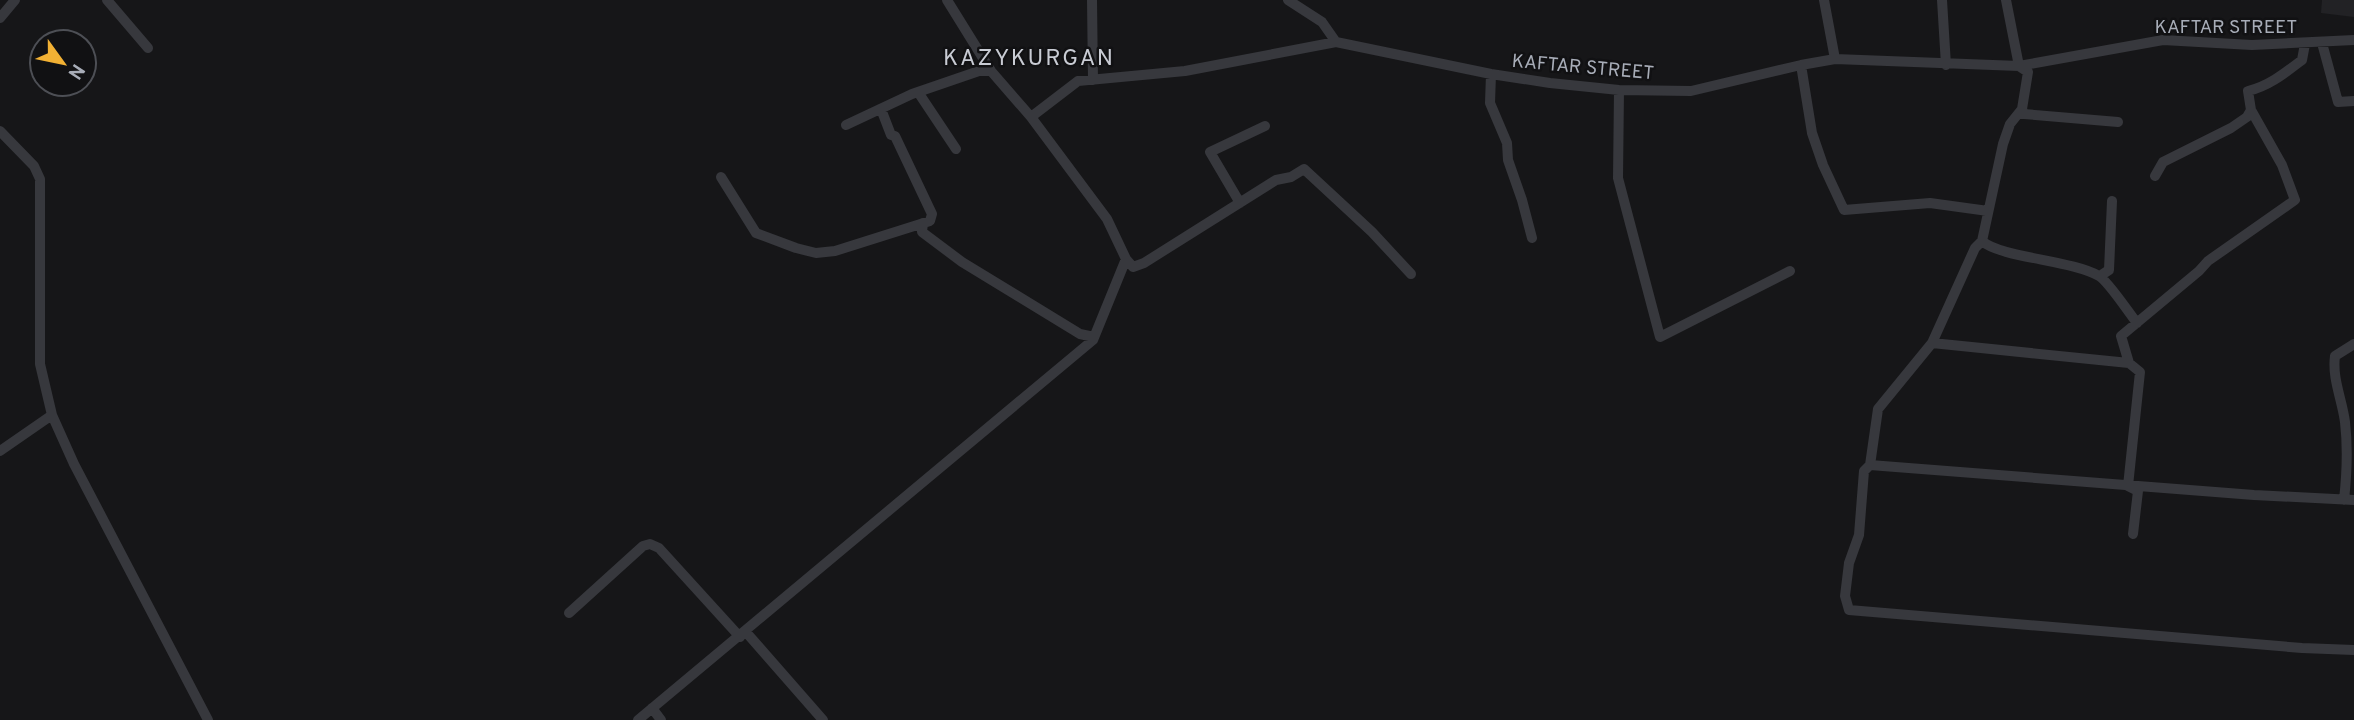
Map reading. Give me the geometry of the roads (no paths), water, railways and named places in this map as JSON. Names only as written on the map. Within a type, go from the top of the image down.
[{"type":"street","points":[[0,18],[15,0]]},
{"type":"street","points":[[107,0],[148,48]]},
{"type":"street","points":[[947,0],[991,71],[1031,117],[1107,219],[1126,259],[1133,267],[1144,263],[1276,180],[1291,177],[1304,169],[1372,232],[1411,274]]},
{"type":"street","points":[[1092,0],[1093,80]]},
{"type":"street","points":[[1288,0],[1322,22],[1336,42]]},
{"type":"street","points":[[1824,0],[1836,59]]},
{"type":"street","points":[[1942,0],[1946,65]]},
{"type":"street","points":[[2006,0],[2019,66],[2028,72],[2022,109],[2010,124],[1982,241],[1976,248],[1932,343],[1878,408],[1870,466],[1864,471],[1859,535],[1849,563],[1845,596],[1849,610],[2276,646],[2354,650]]},
{"type":"street","name":"KAFTAR STREET","points":[[1031,117],[1078,81],[1185,71],[1336,42],[1491,74],[1619,90],[1691,91],[1836,59],[2019,66],[2163,40],[2252,46],[2354,40]]},
{"type":"street","points":[[2322,43],[2338,102],[2354,101]]},
{"type":"street","points":[[2129,363],[2122,336],[2208,261],[2295,200],[2283,165],[2251,110],[2248,91],[2259,89],[2302,60],[2305,44]]},
{"type":"street","points":[[1801,65],[1812,132],[1823,165],[1844,210],[1930,203],[1988,211]]},
{"type":"street","points":[[845,125],[918,92],[979,71],[991,71]]},
{"type":"street","points":[[1491,74],[1490,103],[1507,143],[1508,160],[1532,238]]},
{"type":"street","points":[[1619,90],[1618,178],[1660,337],[1790,271]]},
{"type":"street","points":[[918,92],[956,149]]},
{"type":"street","points":[[721,177],[756,233],[816,253],[835,251],[923,223],[930,220],[932,214],[895,136],[891,135],[881,109]]},
{"type":"street","points":[[2022,109],[2024,114],[2118,122]]},
{"type":"street","points":[[2155,176],[2163,162],[2231,128],[2247,117],[2251,110]]},
{"type":"street","points":[[1240,203],[1210,152],[1265,126]]},
{"type":"street","points":[[0,131],[34,166],[40,179],[40,364],[52,415],[74,464],[208,720]]},
{"type":"street","points":[[2100,276],[2109,270],[2112,201]]},
{"type":"street","points":[[923,223],[922,232],[962,262],[1080,334],[1094,337]]},
{"type":"street","points":[[1982,241],[2006,251],[2100,276],[2137,323]]},
{"type":"street","points":[[638,720],[1094,337],[1126,259]]},
{"type":"street","points":[[1932,343],[2129,363],[2140,372],[2128,486]]},
{"type":"street","points":[[1870,466],[2349,500],[2345,419],[2333,370],[2335,356],[2354,344]]},
{"type":"street","points":[[0,450],[52,415]]},
{"type":"street","points":[[2128,486],[2138,491],[2133,534]]},
{"type":"street","points":[[569,612],[643,546],[650,544],[659,548],[823,720]]},
{"type":"street","points":[[652,708],[661,720]]},
{"type":"district","name":"KAZYKURGAN","points":[[1029,57]]}]
